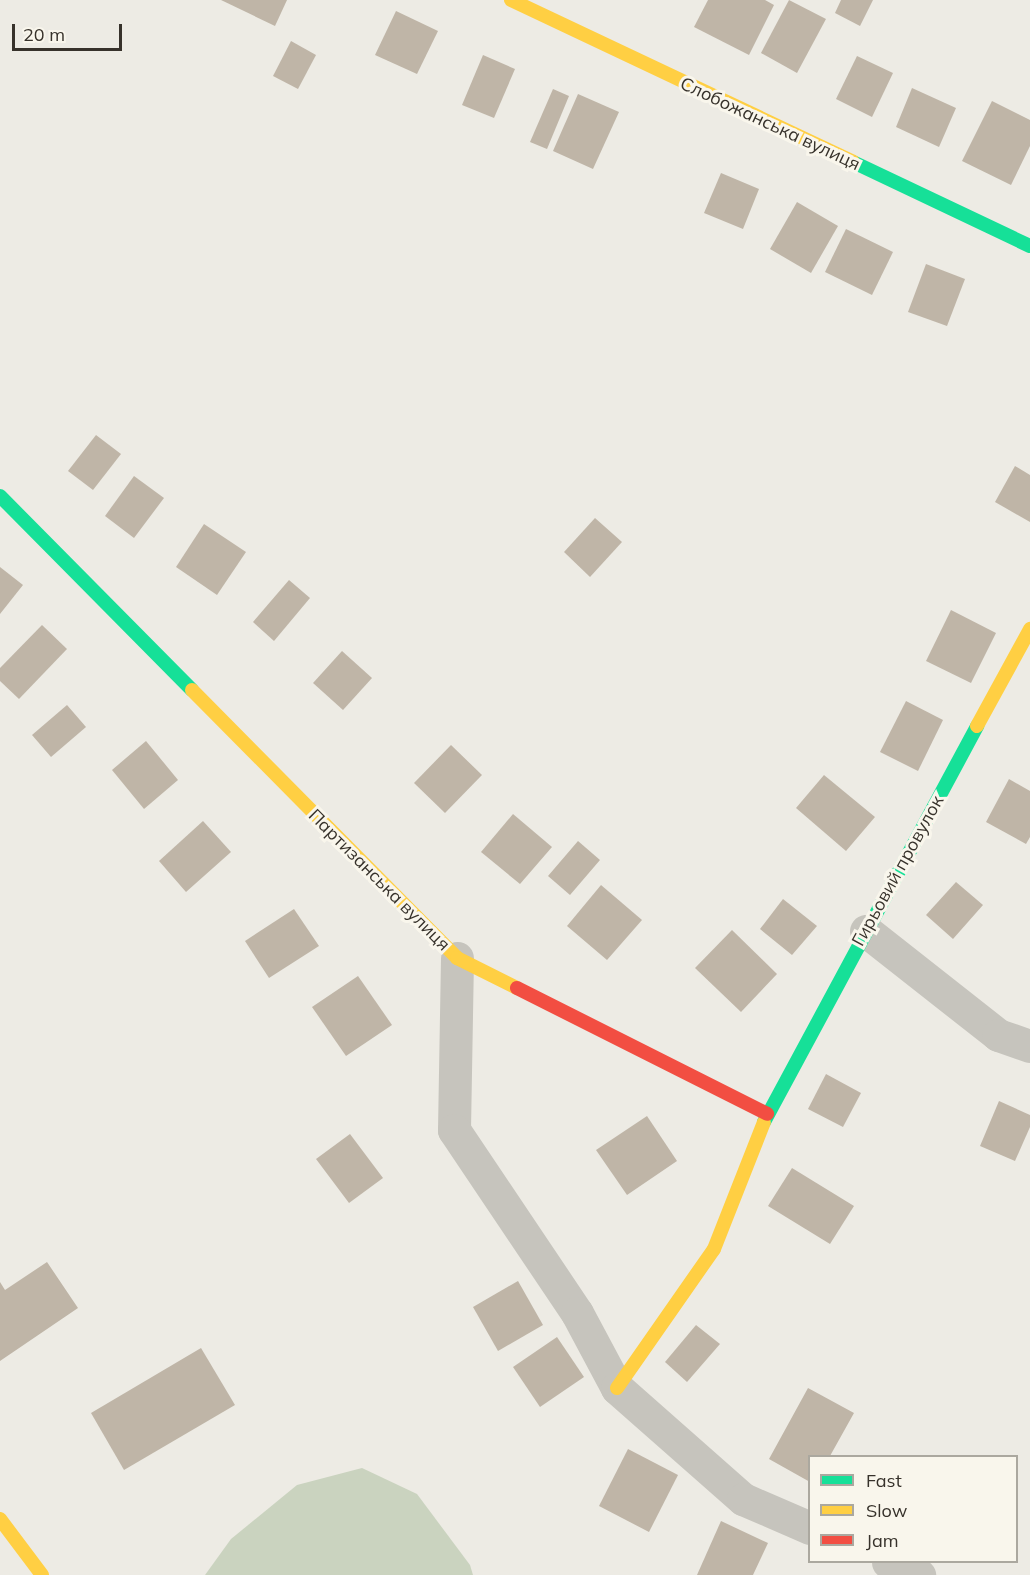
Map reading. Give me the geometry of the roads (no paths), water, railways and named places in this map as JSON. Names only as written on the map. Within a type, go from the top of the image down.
[{"type":"street","name":"Слобожанська вулиця","points":[[511,0],[1030,246]]},
{"type":"street","name":"Партизанська вулиця","points":[[0,496],[457,958],[454,1130],[577,1313],[617,1388],[743,1498],[808,1526]]},
{"type":"street","name":"Гирьовий провулок","points":[[617,1388],[714,1249],[767,1114],[1030,629]]},
{"type":"street","points":[[866,931],[999,1035],[1030,1046]]},
{"type":"street","points":[[457,958],[767,1114]]},
{"type":"street","points":[[0,1519],[42,1575]]},
{"type":"street","points":[[890,1563],[919,1575]]}]
